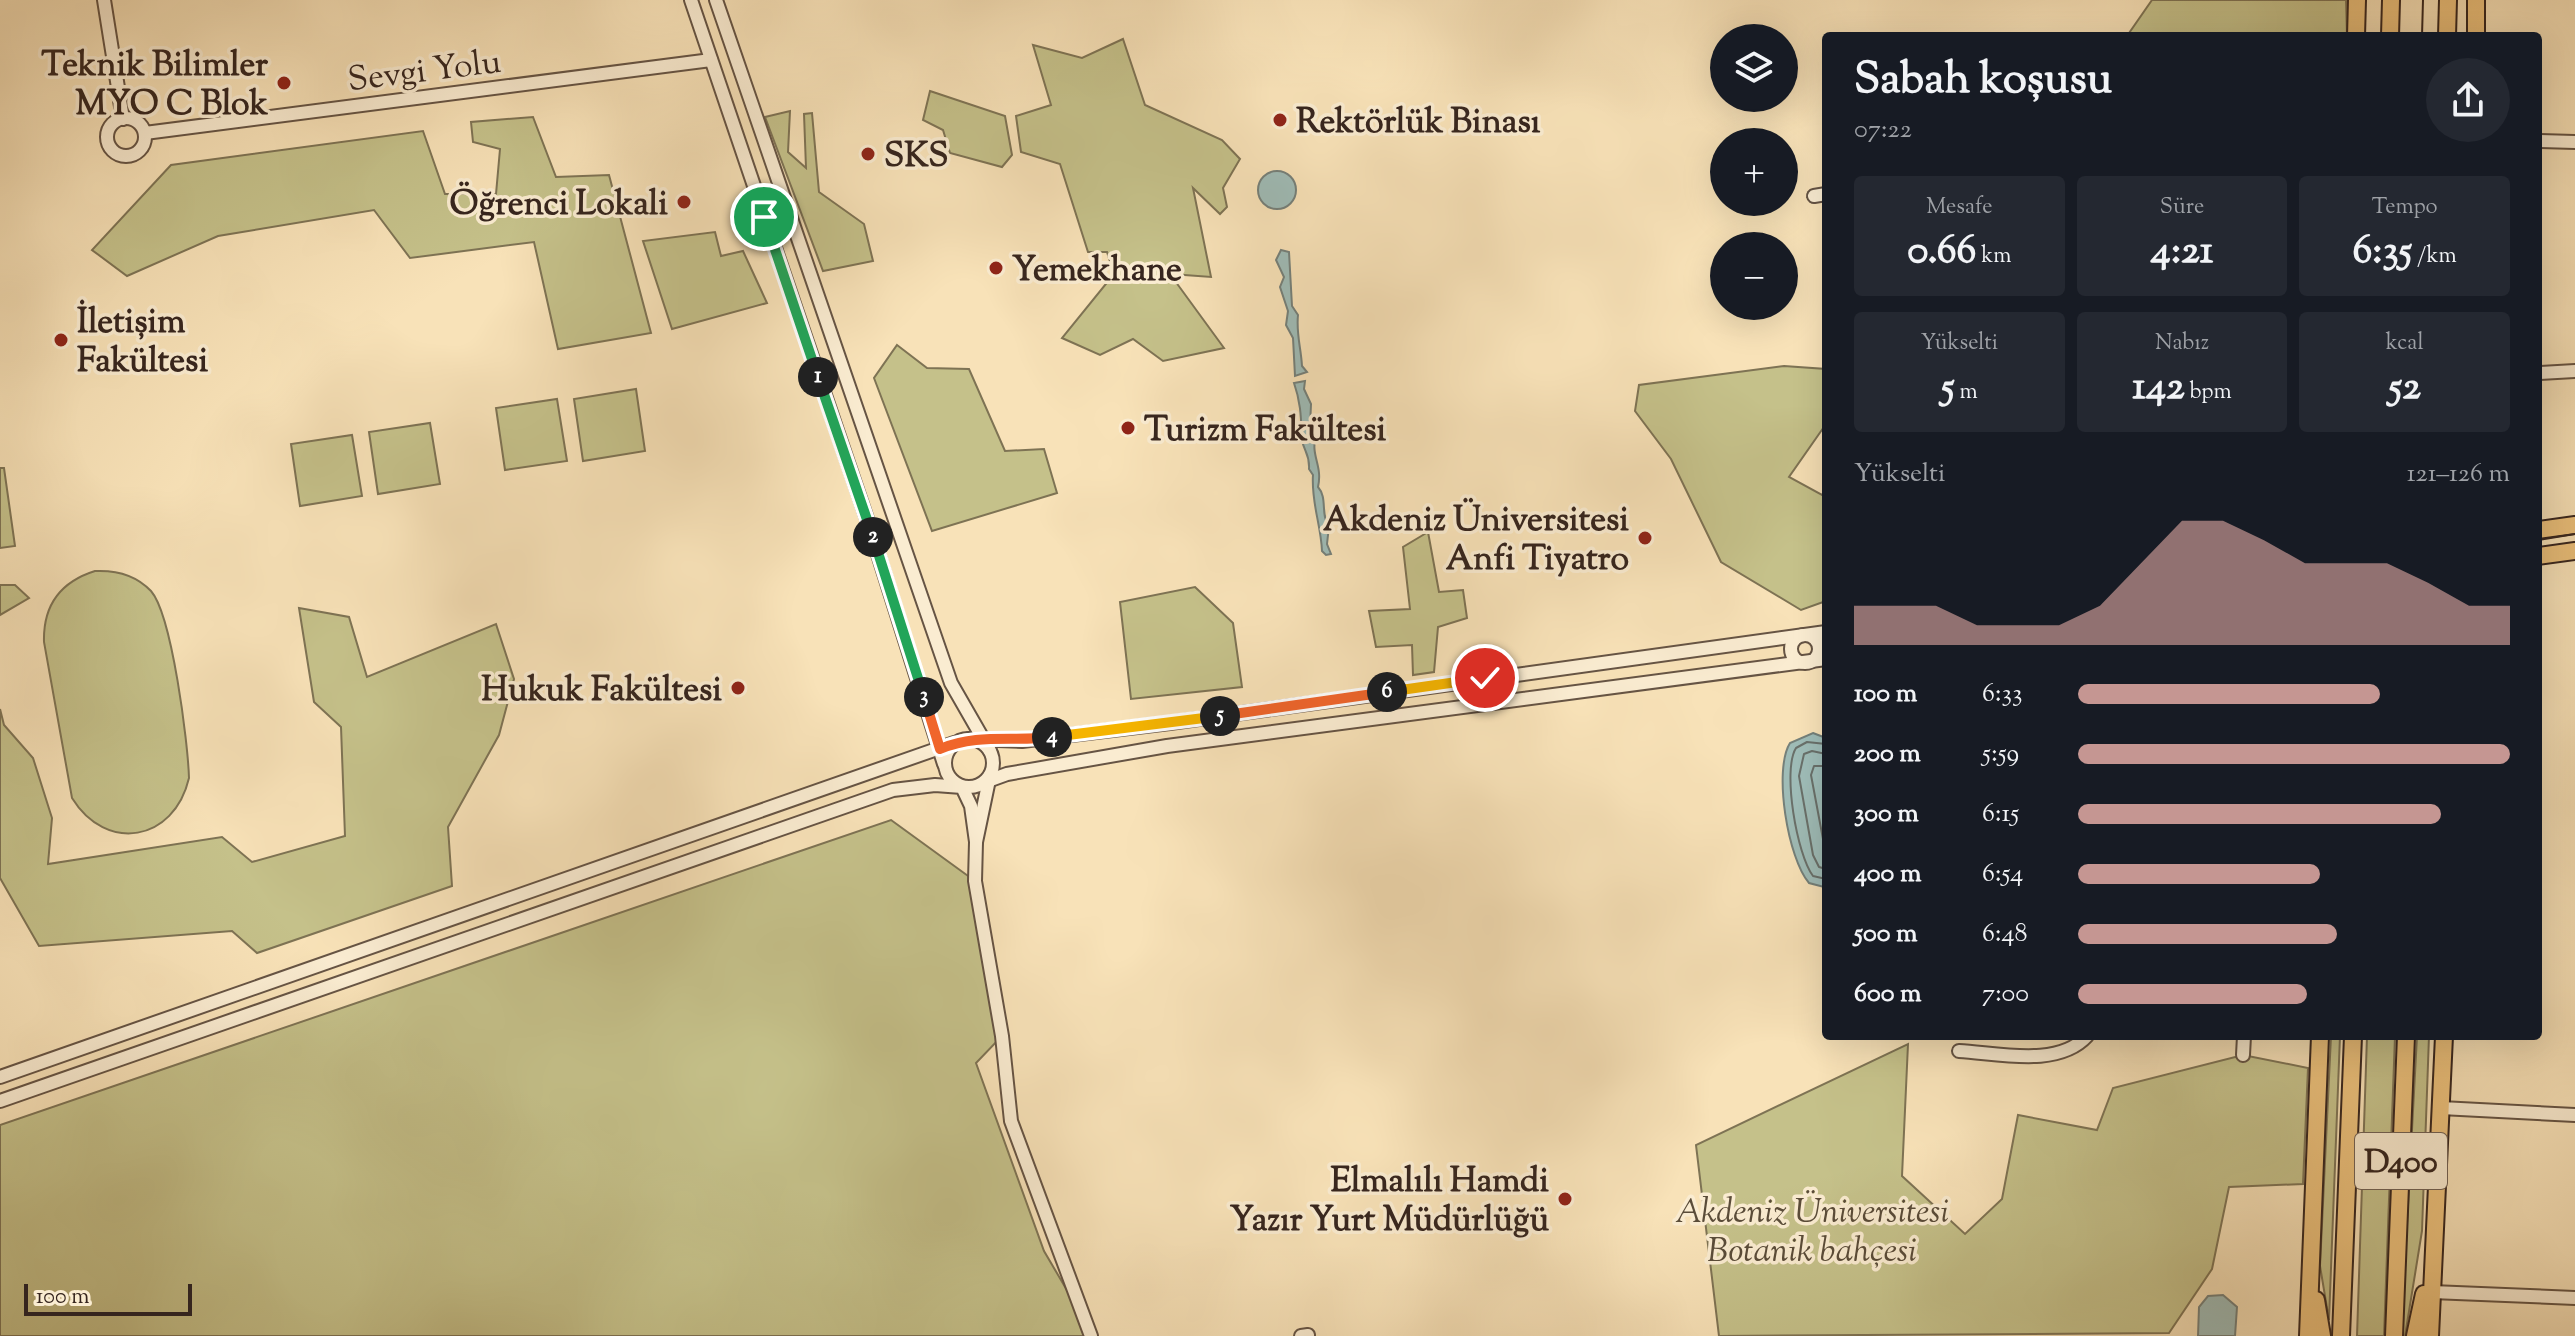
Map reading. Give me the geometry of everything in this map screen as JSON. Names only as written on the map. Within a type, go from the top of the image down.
[{"type":"main road","points":[[2356,32],[2357,0]]},
{"type":"main road","points":[[2390,32],[2391,0]]},
{"type":"main road","points":[[2447,32],[2448,0]]},
{"type":"main road","points":[[2476,0],[2476,32]]},
{"type":"main road","points":[[2542,529],[2575,525]]},
{"type":"main road","points":[[2542,555],[2575,551]]},
{"type":"main road","points":[[2308,1336],[2320,1040]]},
{"type":"main road","points":[[2341,1336],[2353,1040]]},
{"type":"main road","name":"D400","points":[[2394,1336],[2406,1040]]},
{"type":"main road","points":[[2430,1336],[2444,1040]]},
{"type":"main road","points":[[2415,1336],[2434,1250]]},
{"type":"main road","points":[[2311,1271],[2322,1336]]},
{"type":"street","points":[[104,0],[123,119]]},
{"type":"street","points":[[691,0],[867,519],[944,764],[949,778],[962,787],[971,806],[976,842]]},
{"type":"street","points":[[716,0],[951,683],[990,751],[993,768],[988,779],[976,842],[975,881],[1000,1023],[1011,1121],[1091,1336]]},
{"type":"street","name":"Sevgi Yolu","points":[[145,133],[711,60]]},
{"type":"street","points":[[123,119],[137,121],[145,133],[145,141],[137,153],[123,155],[111,147],[108,133],[111,126],[123,119]]},
{"type":"street","points":[[2542,141],[2575,142]]},
{"type":"street","points":[[2542,373],[2575,371]]},
{"type":"street","points":[[0,1077],[969,739],[984,737],[1022,741],[1170,723],[1822,633]]},
{"type":"street","points":[[1803,635],[1813,637],[1819,647],[1816,657],[1808,662],[1797,660],[1792,651],[1794,641],[1803,635]]},
{"type":"street","points":[[0,1101],[893,790],[935,785],[962,787],[988,779],[1167,746],[1822,660]]},
{"type":"street","points":[[969,739],[990,751]]},
{"type":"street","points":[[944,764],[954,743]]},
{"type":"street","points":[[1959,1051],[2054,1055],[2077,1047],[2083,1040]]},
{"type":"street","points":[[2243,1055],[2244,1040]]},
{"type":"street","points":[[2441,1108],[2575,1115]]},
{"type":"street","points":[[2432,1292],[2575,1298]]},
{"type":"street","points":[[1301,1336],[1308,1335]]},
{"type":"green space","points":[[2152,0],[2346,0],[2347,32],[2130,32]]},
{"type":"green space","points":[[1123,39],[1145,105],[1222,140],[1240,159],[1223,188],[1227,207],[1220,214],[1193,188],[1211,277],[1170,274],[1224,348],[1163,361],[1133,339],[1100,355],[1062,338],[1114,274],[1107,252],[1088,252],[1060,164],[1021,152],[1016,116],[1051,105],[1033,45],[1082,58]]},
{"type":"green space","points":[[930,91],[1005,116],[1012,155],[1002,167],[950,153],[943,130],[923,120]]},
{"type":"green space","points":[[790,111],[788,152],[806,168],[804,114],[812,113],[819,192],[864,224],[873,261],[823,271],[765,117]]},
{"type":"green space","points":[[533,117],[556,177],[609,175],[651,333],[558,349],[534,242],[410,258],[374,210],[218,236],[127,276],[92,250],[171,165],[423,131],[445,194],[496,194],[500,149],[473,142],[471,122]]},
{"type":"green space","points":[[715,232],[721,256],[743,251],[767,303],[672,329],[643,241]]},
{"type":"green space","points":[[897,345],[927,368],[969,369],[1005,451],[1044,449],[1057,493],[932,531],[874,378]]},
{"type":"green space","points":[[1784,366],[1822,369],[1822,430],[1789,477],[1822,495],[1822,602],[1801,610],[1721,562],[1671,459],[1635,411],[1639,385]]},
{"type":"green space","points":[[636,389],[645,451],[583,461],[574,399]]},
{"type":"green space","points":[[557,399],[567,461],[505,470],[496,408]]},
{"type":"green space","points":[[430,423],[440,484],[378,494],[369,432]]},
{"type":"green space","points":[[352,435],[362,496],[300,506],[291,444]]},
{"type":"green space","points":[[0,468],[4,468],[15,546],[0,548]]},
{"type":"green space","points":[[1428,532],[1439,592],[1463,590],[1467,618],[1438,627],[1434,672],[1413,675],[1412,645],[1376,647],[1369,611],[1410,609],[1403,547]]},
{"type":"green space","points":[[95,571],[125,575],[151,591],[166,625],[178,680],[189,778],[181,799],[169,816],[154,827],[138,833],[120,833],[103,827],[86,816],[72,798],[44,642],[47,617],[56,597],[72,582]]},
{"type":"green space","points":[[0,585],[15,585],[29,598],[0,615]]},
{"type":"green space","points":[[1195,587],[1233,623],[1242,687],[1131,699],[1120,602]]},
{"type":"green space","points":[[299,608],[349,617],[367,677],[496,624],[514,679],[499,735],[448,827],[452,886],[257,953],[232,931],[39,946],[0,878],[0,709],[4,725],[33,758],[52,818],[48,864],[222,837],[252,862],[345,836],[341,727],[314,702]]},
{"type":"green space","points":[[891,820],[975,881],[1002,1036],[976,1063],[1044,1251],[1085,1321],[1087,1336],[0,1336],[0,1125]]},
{"type":"green space","points":[[2331,1040],[2340,1040],[2329,1320],[2320,1266]]},
{"type":"green space","points":[[2367,1040],[2395,1040],[2384,1336],[2357,1336]]},
{"type":"green space","points":[[2417,1040],[2429,1040],[2422,1231],[2405,1336],[2401,1336]]},
{"type":"green space","name":"Akdeniz Üniversitesi Botanik bahçesi","points":[[1908,1044],[1902,1176],[1965,1234],[2002,1199],[2018,1115],[2097,1130],[2113,1088],[2243,1055],[2308,1068],[2303,1184],[2229,1187],[2212,1269],[2169,1333],[1719,1336],[1696,1145]]},
{"type":"water","points":[[1277,171],[1290,177],[1296,190],[1290,203],[1277,209],[1264,203],[1258,190],[1264,177]]},
{"type":"water","points":[[1281,250],[1289,252],[1292,306],[1298,315],[1302,366],[1307,372],[1295,376],[1293,338],[1286,325],[1288,311],[1280,287],[1284,277],[1276,260]]},
{"type":"water","points":[[1305,381],[1304,389],[1311,404],[1310,427],[1316,435],[1314,449],[1319,473],[1318,487],[1329,526],[1327,544],[1331,554],[1326,555],[1322,551],[1313,475],[1303,443],[1294,383]]},
{"type":"water","points":[[1813,733],[1822,736],[1822,886],[1809,883],[1801,871],[1789,835],[1783,773],[1790,743]]},
{"type":"water","points":[[2223,1295],[2237,1307],[2235,1336],[2198,1336],[2199,1307],[2208,1296]]},
{"type":"tram line","points":[[2422,32],[2423,0]]},
{"type":"tram line","points":[[2542,539],[2575,534]]},
{"type":"place","name":"Teknik Bilimler MYO C Blok","points":[[284,83]]},
{"type":"place","name":"Rektörlük Binası","points":[[1280,120]]},
{"type":"place","name":"SKS","points":[[868,154]]},
{"type":"place","name":"Öğrenci Lokali","points":[[684,202]]},
{"type":"place","name":"Yemekhane","points":[[996,268]]},
{"type":"place","name":"İletişim Fakültesi","points":[[61,340]]},
{"type":"place","name":"Turizm Fakültesi","points":[[1128,428]]},
{"type":"place","name":"Akdeniz Üniversitesi Anfi Tiyatro","points":[[1645,538]]},
{"type":"place","name":"Hukuk Fakültesi","points":[[738,688]]},
{"type":"place","name":"Elmalılı Hamdi Yazır Yurt Müdürlüğü","points":[[1565,1199]]},
{"type":"route","points":[[764,217],[867,519],[940,749],[961,740],[986,737],[1022,741],[1485,678]]}]
